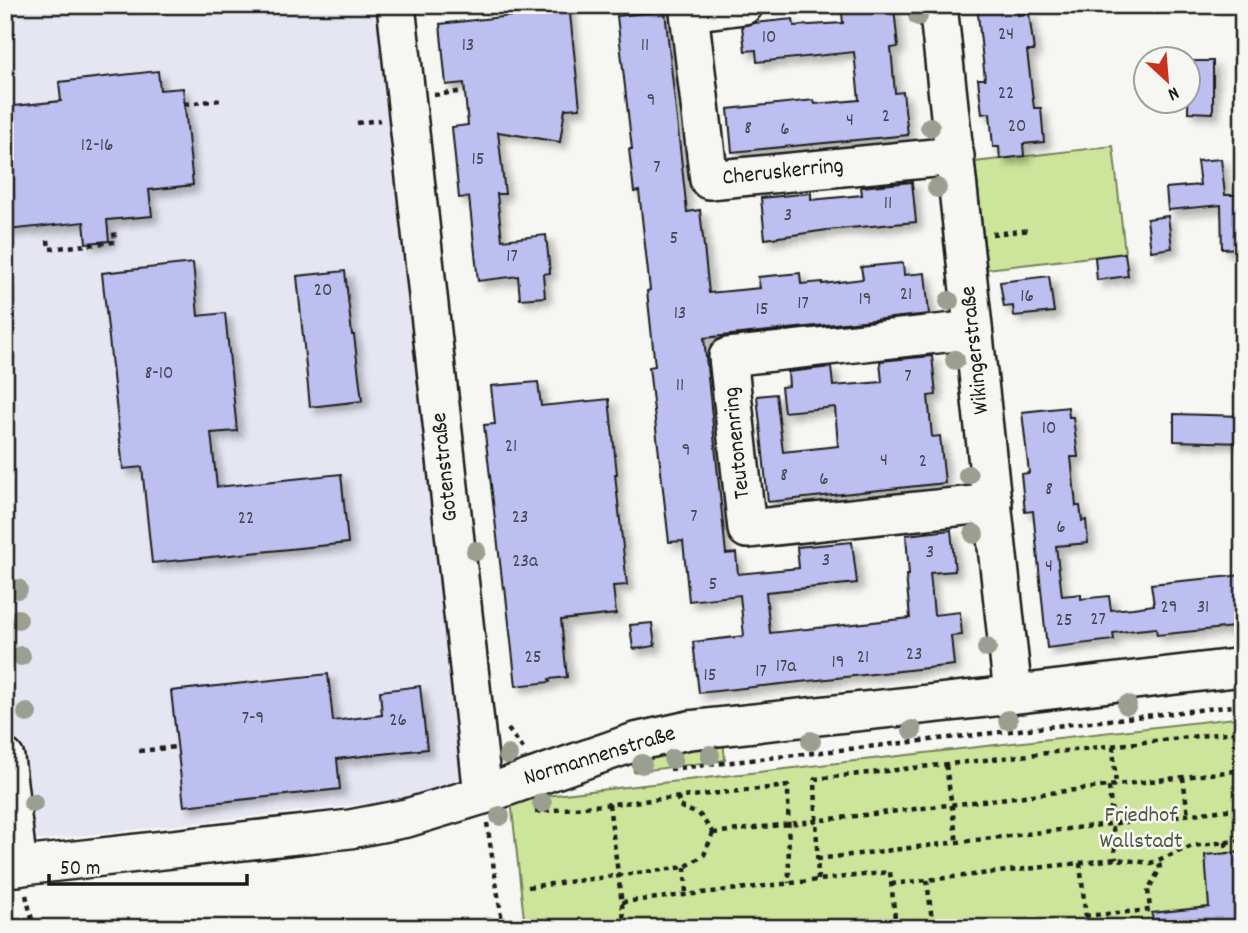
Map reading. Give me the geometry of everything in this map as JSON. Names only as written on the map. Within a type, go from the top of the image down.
[{"type":"street","name":"Gotenstraße","points":[[396,5],[483,795]]},
{"type":"street","name":"Cheruskerring","points":[[744,5],[689,12],[709,180],[955,156]]},
{"type":"street","name":"Wikingerstraße","points":[[938,5],[1013,694]]},
{"type":"street","name":"Teutonenring","points":[[973,330],[728,357],[747,529],[993,503]]},
{"type":"street","name":"Normannenstraße","points":[[12,868],[349,829],[407,818],[483,795],[635,742],[689,730],[1243,667]]},
{"type":"street","points":[[5,758],[12,868]]},
{"type":"path","points":[[185,104],[221,100]]},
{"type":"path","points":[[964,238],[1031,230]]},
{"type":"path","points":[[48,240],[49,248],[115,242],[114,232]]},
{"type":"path","points":[[668,769],[1243,705]]},
{"type":"path","points":[[474,712],[500,717],[523,750],[546,773]]},
{"type":"path","points":[[818,880],[815,779],[1243,731]]},
{"type":"path","points":[[1113,746],[1116,786]]},
{"type":"path","points":[[139,751],[177,747]]},
{"type":"path","points":[[946,765],[957,843]]},
{"type":"path","points":[[713,833],[1243,770]]},
{"type":"path","points":[[1183,777],[1188,815]]},
{"type":"path","points":[[528,813],[788,786],[789,883]]},
{"type":"path","points":[[1109,787],[1116,859]]},
{"type":"path","points":[[483,795],[503,928]]},
{"type":"path","points":[[678,797],[679,806],[700,815],[713,833]]},
{"type":"path","points":[[609,804],[625,928]]},
{"type":"path","points":[[817,859],[1243,808]]},
{"type":"path","points":[[528,887],[685,867],[704,855],[713,833]]},
{"type":"path","points":[[891,884],[1116,859],[1151,863],[1192,846],[1243,840]]},
{"type":"path","points":[[1226,842],[1227,853]]},
{"type":"path","points":[[1086,916],[1150,910],[1148,890],[1160,869],[1159,861]]},
{"type":"path","points":[[1080,863],[1087,928]]},
{"type":"path","points":[[685,867],[686,895]]},
{"type":"path","points":[[622,902],[890,872],[895,928]]},
{"type":"path","points":[[927,880],[933,928]]},
{"type":"shaded area","points":[[5,5],[411,5],[497,777],[390,801],[5,844],[5,594],[11,593],[5,499]]},
{"type":"green space","points":[[1113,146],[1125,253],[987,269],[975,162]]},
{"type":"green space","name":"Friedhof Wallstadt","points":[[1243,717],[1243,928],[525,928],[511,800]]},
{"type":"green space","points":[[723,740],[725,760],[634,772],[631,753]]},
{"type":"building","points":[[537,5],[569,5],[580,108],[565,109],[560,142],[498,132],[505,194],[497,194],[502,240],[546,235],[550,273],[543,274],[545,297],[520,299],[518,276],[478,281],[469,197],[459,198],[452,127],[468,125],[464,83],[446,85],[440,24],[538,13]]},
{"type":"building","points":[[977,5],[1017,5],[1018,15],[1029,13],[1034,51],[1027,51],[1034,108],[1041,108],[1044,142],[1023,144],[1024,156],[1000,159],[999,147],[993,147],[990,113],[982,114],[978,79],[985,79]]},
{"type":"building","points":[[894,8],[898,47],[891,48],[895,93],[903,92],[908,135],[732,152],[728,109],[814,100],[815,104],[859,100],[854,52],[757,62],[756,50],[745,51],[742,26],[793,19],[794,26],[843,23],[842,13]]},
{"type":"building","points":[[665,11],[687,212],[700,210],[709,293],[760,288],[758,277],[800,273],[801,284],[863,279],[861,267],[903,263],[904,275],[925,273],[929,314],[704,338],[726,554],[736,553],[738,574],[799,568],[797,547],[852,542],[857,583],[766,592],[770,633],[910,618],[906,535],[951,530],[955,571],[930,573],[934,615],[960,612],[962,635],[951,636],[954,665],[699,693],[693,642],[744,636],[740,595],[689,601],[683,541],[669,542],[649,367],[655,366],[647,291],[650,290],[639,191],[634,192],[629,149],[632,149],[617,16]]},
{"type":"building","points":[[1202,61],[1213,61],[1213,113],[1202,113]]},
{"type":"building","points":[[158,71],[160,90],[183,88],[193,185],[149,190],[152,216],[107,220],[109,241],[86,243],[84,222],[7,230],[5,107],[61,101],[59,82]]},
{"type":"building","points":[[1221,159],[1225,195],[1243,195],[1243,248],[1222,249],[1221,205],[1168,210],[1166,188],[1200,185],[1197,161]]},
{"type":"building","points":[[912,182],[916,222],[765,239],[761,198],[811,193],[811,200],[862,195],[861,187]]},
{"type":"building","points":[[1168,216],[1172,248],[1151,251],[1147,219]]},
{"type":"building","points":[[1125,253],[1128,276],[1097,280],[1095,257]]},
{"type":"building","points":[[193,263],[198,316],[225,313],[237,431],[211,433],[217,487],[341,474],[348,543],[152,563],[142,467],[123,469],[102,273]]},
{"type":"building","points":[[345,271],[362,401],[310,407],[297,276]]},
{"type":"building","points":[[1049,276],[1054,312],[1014,316],[1013,306],[1004,307],[1000,282]]},
{"type":"building","points":[[932,356],[936,395],[928,396],[932,437],[940,436],[945,483],[768,502],[757,396],[776,394],[783,452],[838,446],[835,407],[784,412],[781,387],[789,386],[788,372],[831,367],[833,386],[882,382],[880,361]]},
{"type":"building","points":[[538,382],[541,406],[609,399],[627,585],[613,586],[616,614],[561,620],[567,677],[516,686],[484,425],[495,424],[491,386]]},
{"type":"building","points":[[1068,407],[1069,417],[1073,417],[1078,457],[1071,457],[1076,506],[1080,506],[1082,521],[1086,520],[1088,543],[1056,546],[1062,596],[1081,594],[1081,599],[1109,596],[1111,610],[1133,608],[1154,605],[1151,584],[1243,575],[1243,626],[1157,635],[1156,628],[1136,630],[1113,633],[1114,640],[1047,648],[1033,511],[1025,512],[1021,474],[1029,473],[1022,412]]},
{"type":"building","points":[[1174,414],[1243,416],[1243,443],[1174,441]]},
{"type":"building","points":[[652,623],[655,646],[633,649],[630,625]]},
{"type":"building","points":[[328,674],[333,721],[382,715],[380,691],[420,686],[427,749],[337,759],[340,789],[184,806],[171,691]]},
{"type":"building","points":[[1243,852],[1243,928],[1153,928],[1152,913],[1209,907],[1205,855]]}]
